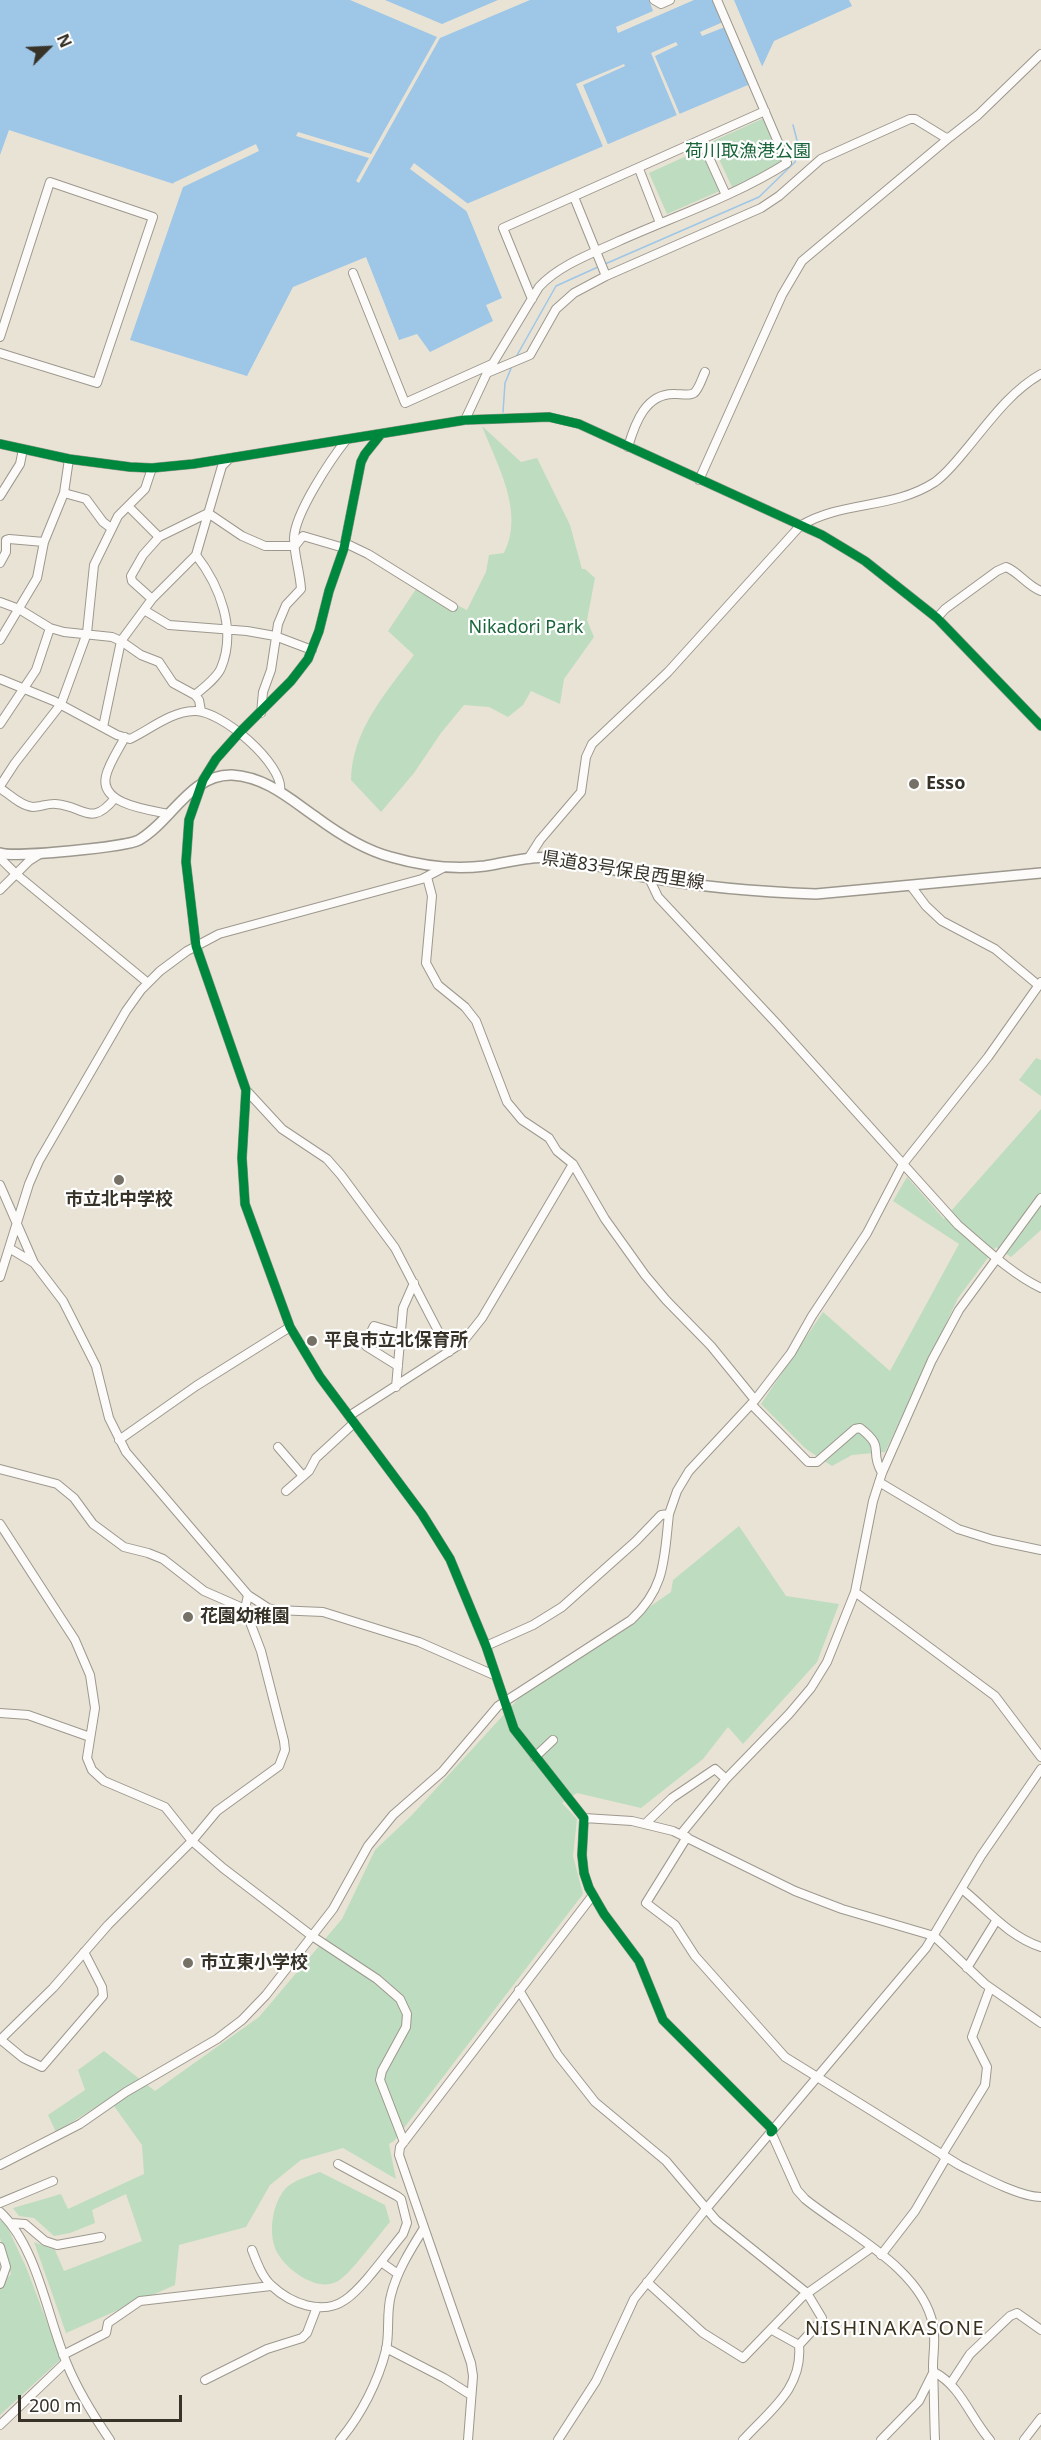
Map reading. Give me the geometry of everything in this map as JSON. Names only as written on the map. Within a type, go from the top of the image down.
[{"type":"main road","name":"県道83号保良西里線","points":[[204,780],[220,776],[258,780],[280,791],[334,830],[362,846],[392,857],[443,868],[555,858],[649,878],[783,893],[816,894],[1041,873]]},
{"type":"main road","points":[[0,853],[42,853],[132,843],[156,827],[204,780]]},
{"type":"street","points":[[654,0],[661,4],[670,0]]},
{"type":"street","points":[[465,420],[486,373],[496,365],[532,299],[549,276],[660,223],[760,180],[787,163],[717,0]]},
{"type":"street","points":[[699,480],[782,295],[802,261],[978,115],[1041,54]]},
{"type":"street","points":[[532,299],[503,228],[765,111]]},
{"type":"street","points":[[353,273],[405,403],[496,365],[530,355],[556,309],[565,298],[606,276],[761,208],[779,196],[820,159],[900,123],[915,119],[946,138],[950,137]]},
{"type":"street","points":[[701,140],[726,195]]},
{"type":"street","points":[[639,169],[660,223]]},
{"type":"street","points":[[0,337],[50,182],[153,217],[97,383],[0,353]]},
{"type":"street","points":[[574,197],[606,276]]},
{"type":"street","points":[[628,447],[633,431],[651,399],[667,393],[691,394],[695,392],[705,372]]},
{"type":"street","points":[[528,859],[540,840],[581,792],[586,757],[592,744],[668,672],[800,525],[834,510],[878,504],[908,496],[935,482],[956,462],[1012,397],[1041,374]]},
{"type":"street","points":[[0,444],[69,459],[152,468],[230,458],[465,420],[562,418],[822,535],[865,561],[937,618],[1041,726]]},
{"type":"street","points":[[381,434],[364,454],[361,462],[345,545],[308,659],[291,681],[216,759],[204,780],[189,820],[186,862],[196,946],[246,1090],[242,1158],[245,1204],[290,1327],[321,1377],[422,1515],[450,1559],[486,1646],[514,1729],[584,1818],[582,1855],[584,1873],[604,1914],[639,1961],[668,2027],[772,2131],[797,2190],[825,2216],[881,2255],[910,2281],[930,2314],[935,2343],[935,2440]]},
{"type":"street","points":[[261,713],[263,692],[271,670],[275,636],[282,612],[301,589],[294,546],[295,531],[329,462],[347,440]]},
{"type":"street","points":[[0,496],[20,464],[23,450]]},
{"type":"street","points":[[103,727],[122,641],[152,599],[196,555],[222,466],[230,458]]},
{"type":"street","points":[[0,640],[37,578],[44,542],[64,493],[69,459]]},
{"type":"street","points":[[115,798],[108,807],[97,814],[90,815],[55,803],[30,806],[0,787],[15,763],[61,704],[87,633],[94,565],[118,516],[145,489],[152,468]]},
{"type":"street","points":[[64,493],[86,499],[111,528]]},
{"type":"street","points":[[128,506],[159,537]]},
{"type":"street","points":[[208,513],[242,536],[265,546],[294,546],[303,536],[345,545],[368,554],[453,607]]},
{"type":"street","points":[[152,599],[132,581],[131,576],[146,550],[159,537],[208,513]]},
{"type":"street","points":[[0,563],[6,552],[6,540],[44,542]]},
{"type":"street","points":[[195,695],[220,671],[228,630],[222,603],[210,577],[196,555]]},
{"type":"street","points":[[937,618],[953,603],[1006,567],[1028,585],[1041,591]]},
{"type":"street","points":[[0,602],[19,609],[50,628],[122,641],[141,655],[159,662],[173,683],[195,695],[199,700],[201,711]]},
{"type":"street","points":[[144,610],[169,625],[275,636],[312,650]]},
{"type":"street","points":[[0,724],[36,670],[50,628]]},
{"type":"street","points":[[0,679],[61,704],[130,739],[184,712],[201,711],[221,718],[240,732],[274,770],[280,782],[280,791]]},
{"type":"street","points":[[125,737],[105,778],[115,798],[127,805],[169,814]]},
{"type":"street","points":[[0,890],[42,853]]},
{"type":"street","points":[[0,858],[16,874],[148,983]]},
{"type":"street","points":[[0,1277],[16,1221],[33,1174],[51,1137],[126,1011],[148,983],[173,961],[219,934],[427,877],[443,868]]},
{"type":"street","points":[[427,877],[432,896],[426,963],[438,985],[465,1007],[476,1022],[502,1093],[516,1114],[549,1138],[557,1150],[573,1164],[605,1220],[645,1275],[711,1346],[753,1402],[808,1462],[817,1462],[855,1429],[860,1428],[877,1445],[876,1462],[882,1473]]},
{"type":"street","points":[[649,878],[658,897],[777,1024],[958,1225],[1027,1281],[1041,1288]]},
{"type":"street","points":[[0,2165],[80,2124],[126,2092],[230,2030],[266,1995],[333,1909],[368,1846],[393,1815],[442,1772],[504,1701],[631,1620],[644,1608],[657,1589],[669,1514],[677,1491],[689,1471],[753,1402],[791,1353],[812,1316],[856,1251],[903,1164],[988,1057],[1040,984],[995,949],[942,921],[926,906],[911,886]]},
{"type":"street","points":[[246,1090],[282,1129],[327,1160],[340,1174],[395,1248],[449,1352]]},
{"type":"street","points":[[286,1491],[303,1476],[351,1419],[462,1343],[482,1318],[573,1164]]},
{"type":"street","points":[[0,1185],[34,1263],[63,1301],[96,1366],[109,1418],[126,1452],[248,1595],[268,1608],[323,1612],[419,1642],[494,1675]]},
{"type":"street","points":[[1041,1198],[959,1310],[942,1340],[882,1473],[855,1592],[827,1662],[812,1688],[726,1779],[684,1835],[646,1904],[675,1925],[695,1956],[785,2057],[980,2176],[1041,2197]]},
{"type":"street","points":[[9,1248],[34,1263]]},
{"type":"street","points":[[396,1387],[404,1303],[414,1283]]},
{"type":"street","points":[[398,1366],[366,1346],[366,1342],[374,1326],[400,1334]]},
{"type":"street","points":[[119,1440],[196,1386],[290,1327]]},
{"type":"street","points":[[278,1447],[303,1476]]},
{"type":"street","points":[[0,1469],[57,1484],[74,1498],[93,1524],[124,1547],[163,1559],[204,1591],[244,1609]]},
{"type":"street","points":[[879,1482],[958,1529],[993,1540],[1041,1550]]},
{"type":"street","points":[[486,1646],[533,1625],[562,1606],[636,1541],[661,1515],[669,1514]]},
{"type":"street","points":[[0,1524],[75,1640],[90,1675],[94,1696],[94,1721],[87,1758],[96,1775],[130,1794],[165,1807],[192,1841],[223,1868],[312,1936],[377,1979],[400,1998],[406,2007],[407,2021],[404,2036],[382,2071],[380,2080],[404,2142]]},
{"type":"street","points":[[855,1592],[995,1696],[1041,1757]]},
{"type":"street","points":[[84,1952],[102,1987],[103,1996],[42,2067],[33,2064],[0,2040],[53,1988],[84,1952],[192,1841],[217,1811],[279,1766],[285,1750],[281,1726],[261,1651],[244,1609],[248,1595]]},
{"type":"street","points":[[0,1713],[28,1715],[90,1737]]},
{"type":"street","points":[[535,1757],[553,1740]]},
{"type":"street","points":[[645,1824],[672,1798],[715,1769],[726,1779]]},
{"type":"street","points":[[558,2440],[589,2394],[634,2299],[706,2209],[934,1936],[981,1856],[1041,1769]]},
{"type":"street","points":[[584,1818],[645,1824],[684,1835],[795,1891],[842,1909],[934,1936],[990,1988],[1041,2023]]},
{"type":"street","points":[[962,1889],[986,1908],[996,1921],[1021,1938],[1041,1947]]},
{"type":"street","points":[[468,2440],[471,2363],[399,2155],[404,2142],[593,1895]]},
{"type":"street","points":[[968,1968],[996,1921]]},
{"type":"street","points":[[881,2255],[915,2211],[985,2085],[987,2067],[972,2037],[990,1988]]},
{"type":"street","points":[[519,1990],[558,2055],[595,2102],[666,2161],[706,2209],[807,2293],[822,2318],[799,2345],[799,2367],[793,2383],[743,2440]]},
{"type":"street","points":[[252,2250],[257,2264],[272,2286],[298,2303],[332,2307],[344,2301],[381,2262],[406,2228],[405,2213],[398,2196],[338,2164]]},
{"type":"street","points":[[0,2203],[53,2181]]},
{"type":"street","points":[[405,2213],[417,2211]]},
{"type":"street","points":[[0,2212],[11,2223],[35,2272],[65,2359],[84,2401],[110,2440]]},
{"type":"street","points":[[11,2223],[26,2224],[45,2241],[57,2246],[101,2236]]},
{"type":"street","points":[[340,2440],[368,2398],[386,2348],[387,2312],[398,2274],[424,2229]]},
{"type":"street","points":[[0,2247],[6,2267],[0,2284]]},
{"type":"street","points":[[648,2282],[703,2333],[743,2358],[807,2293],[871,2248]]},
{"type":"street","points":[[381,2262],[398,2274]]},
{"type":"street","points":[[0,2425],[65,2359],[106,2333],[108,2324],[140,2301],[272,2286]]},
{"type":"street","points":[[205,2380],[267,2349],[302,2338],[307,2333],[317,2307]]},
{"type":"street","points":[[951,2383],[970,2354],[1010,2316],[1017,2313],[1041,2330]]},
{"type":"street","points":[[772,2330],[799,2345]]},
{"type":"street","points":[[386,2348],[444,2378],[471,2395]]},
{"type":"street","points":[[934,2372],[951,2383],[977,2425],[990,2440]]},
{"type":"street","points":[[881,2440],[919,2401],[934,2372]]},
{"type":"street","points":[[1024,2440],[1041,2418]]},
{"type":"green space","name":"荷川取漁港公園","points":[[764,118],[784,162],[732,187],[711,142]]},
{"type":"green space","name":"荷川取漁港公園","points":[[702,149],[722,190],[667,214],[649,173]]},
{"type":"green space","name":"Nikadori Park","points":[[482,426],[521,462],[537,458],[570,525],[582,569],[595,578],[587,620],[594,637],[564,679],[560,704],[531,691],[523,705],[508,717],[489,707],[464,705],[441,733],[414,773],[381,812],[351,780],[357,745],[364,728],[382,698],[414,655],[388,631],[418,586],[467,610],[486,572],[489,555],[504,553],[510,537],[512,521],[506,489]]},
{"type":"green space","points":[[1036,1058],[1041,1060],[1041,1096],[1019,1080]]},
{"type":"green space","points":[[1041,1109],[1041,1230],[1011,1257],[996,1247],[958,1298],[885,1452],[852,1455],[832,1466],[806,1449],[761,1404],[823,1312],[890,1371],[959,1244],[893,1201],[907,1177],[944,1219]]},
{"type":"green space","points":[[739,1526],[786,1596],[839,1604],[817,1662],[743,1744],[728,1727],[703,1759],[641,1808],[577,1793],[562,1803],[577,1819],[573,1856],[583,1894],[394,2141],[389,2144],[396,2179],[343,2148],[301,2160],[270,2185],[246,2227],[179,2245],[175,2285],[66,2333],[34,2242],[55,2250],[64,2271],[142,2241],[126,2194],[92,2210],[95,2223],[70,2233],[54,2236],[34,2218],[19,2216],[13,2208],[61,2194],[68,2209],[144,2174],[142,2145],[109,2099],[56,2132],[48,2115],[85,2090],[78,2070],[104,2051],[155,2091],[259,2017],[342,1919],[375,1850],[411,1816],[519,1698],[671,1592],[673,1580]]},
{"type":"green space","points":[[320,2172],[385,2205],[390,2222],[347,2274],[333,2283],[324,2284],[315,2283],[297,2274],[283,2261],[275,2247],[272,2229],[277,2202],[286,2188],[297,2180]]},
{"type":"green space","points":[[0,2220],[5,2222],[26,2267],[61,2359],[0,2415],[0,2285],[11,2274],[0,2238]]},
{"type":"water","points":[[0,0],[849,0],[852,6],[774,41],[755,82],[464,205],[502,298],[486,305],[493,321],[430,352],[417,334],[399,340],[366,257],[293,287],[247,376],[130,340],[183,187],[9,130],[0,155]]},
{"type":"pier","points":[[350,0],[385,0],[442,24],[498,0],[530,0],[440,38],[359,183],[356,181],[369,158],[296,136],[298,132],[371,154],[437,37]]},
{"type":"pier","points":[[649,0],[694,0],[618,33],[616,27],[653,11]]},
{"type":"pier","points":[[714,0],[734,0],[764,71],[760,79],[748,84],[725,27],[702,36],[700,32],[723,22]]},
{"type":"pier","points":[[676,42],[678,45],[655,56],[681,117],[678,118],[651,53]]},
{"type":"pier","points":[[624,64],[625,66],[583,85],[609,147],[604,149],[576,84]]},
{"type":"pier","points":[[256,144],[259,151],[179,189],[175,188],[173,183]]},
{"type":"pier","points":[[414,163],[471,206],[468,207],[469,213],[410,169]]},
{"type":"waterway","points":[[605,264],[759,197],[795,162],[799,148],[793,125]]},
{"type":"waterway","points":[[516,357],[556,286],[598,267]]},
{"type":"waterway","points":[[503,412],[505,383],[512,366]]},
{"type":"cycle path","points":[[0,444],[69,459],[152,468],[193,464],[465,420],[549,417],[579,424],[822,535],[865,561],[937,618],[1041,726]]},
{"type":"cycle path","points":[[381,434],[361,462],[344,548],[329,591],[319,631],[308,659],[291,681],[216,759],[203,780],[189,820],[186,862],[196,946],[246,1090],[242,1158],[245,1204],[290,1327],[320,1377],[422,1514],[450,1559],[486,1646],[514,1729],[584,1818],[582,1855],[589,1888],[604,1914],[639,1961],[663,2020],[773,2130],[771,2132]]},
{"type":"place","name":"Esso","points":[[914,784]]},
{"type":"place","name":"市立北中学校","points":[[119,1180]]},
{"type":"place","name":"平良市立北保育所","points":[[312,1341]]},
{"type":"place","name":"花園幼稚園","points":[[188,1617]]},
{"type":"place","name":"市立東小学校","points":[[188,1963]]},
{"type":"district","name":"NISHINAKASONE","points":[[895,2329]]}]
